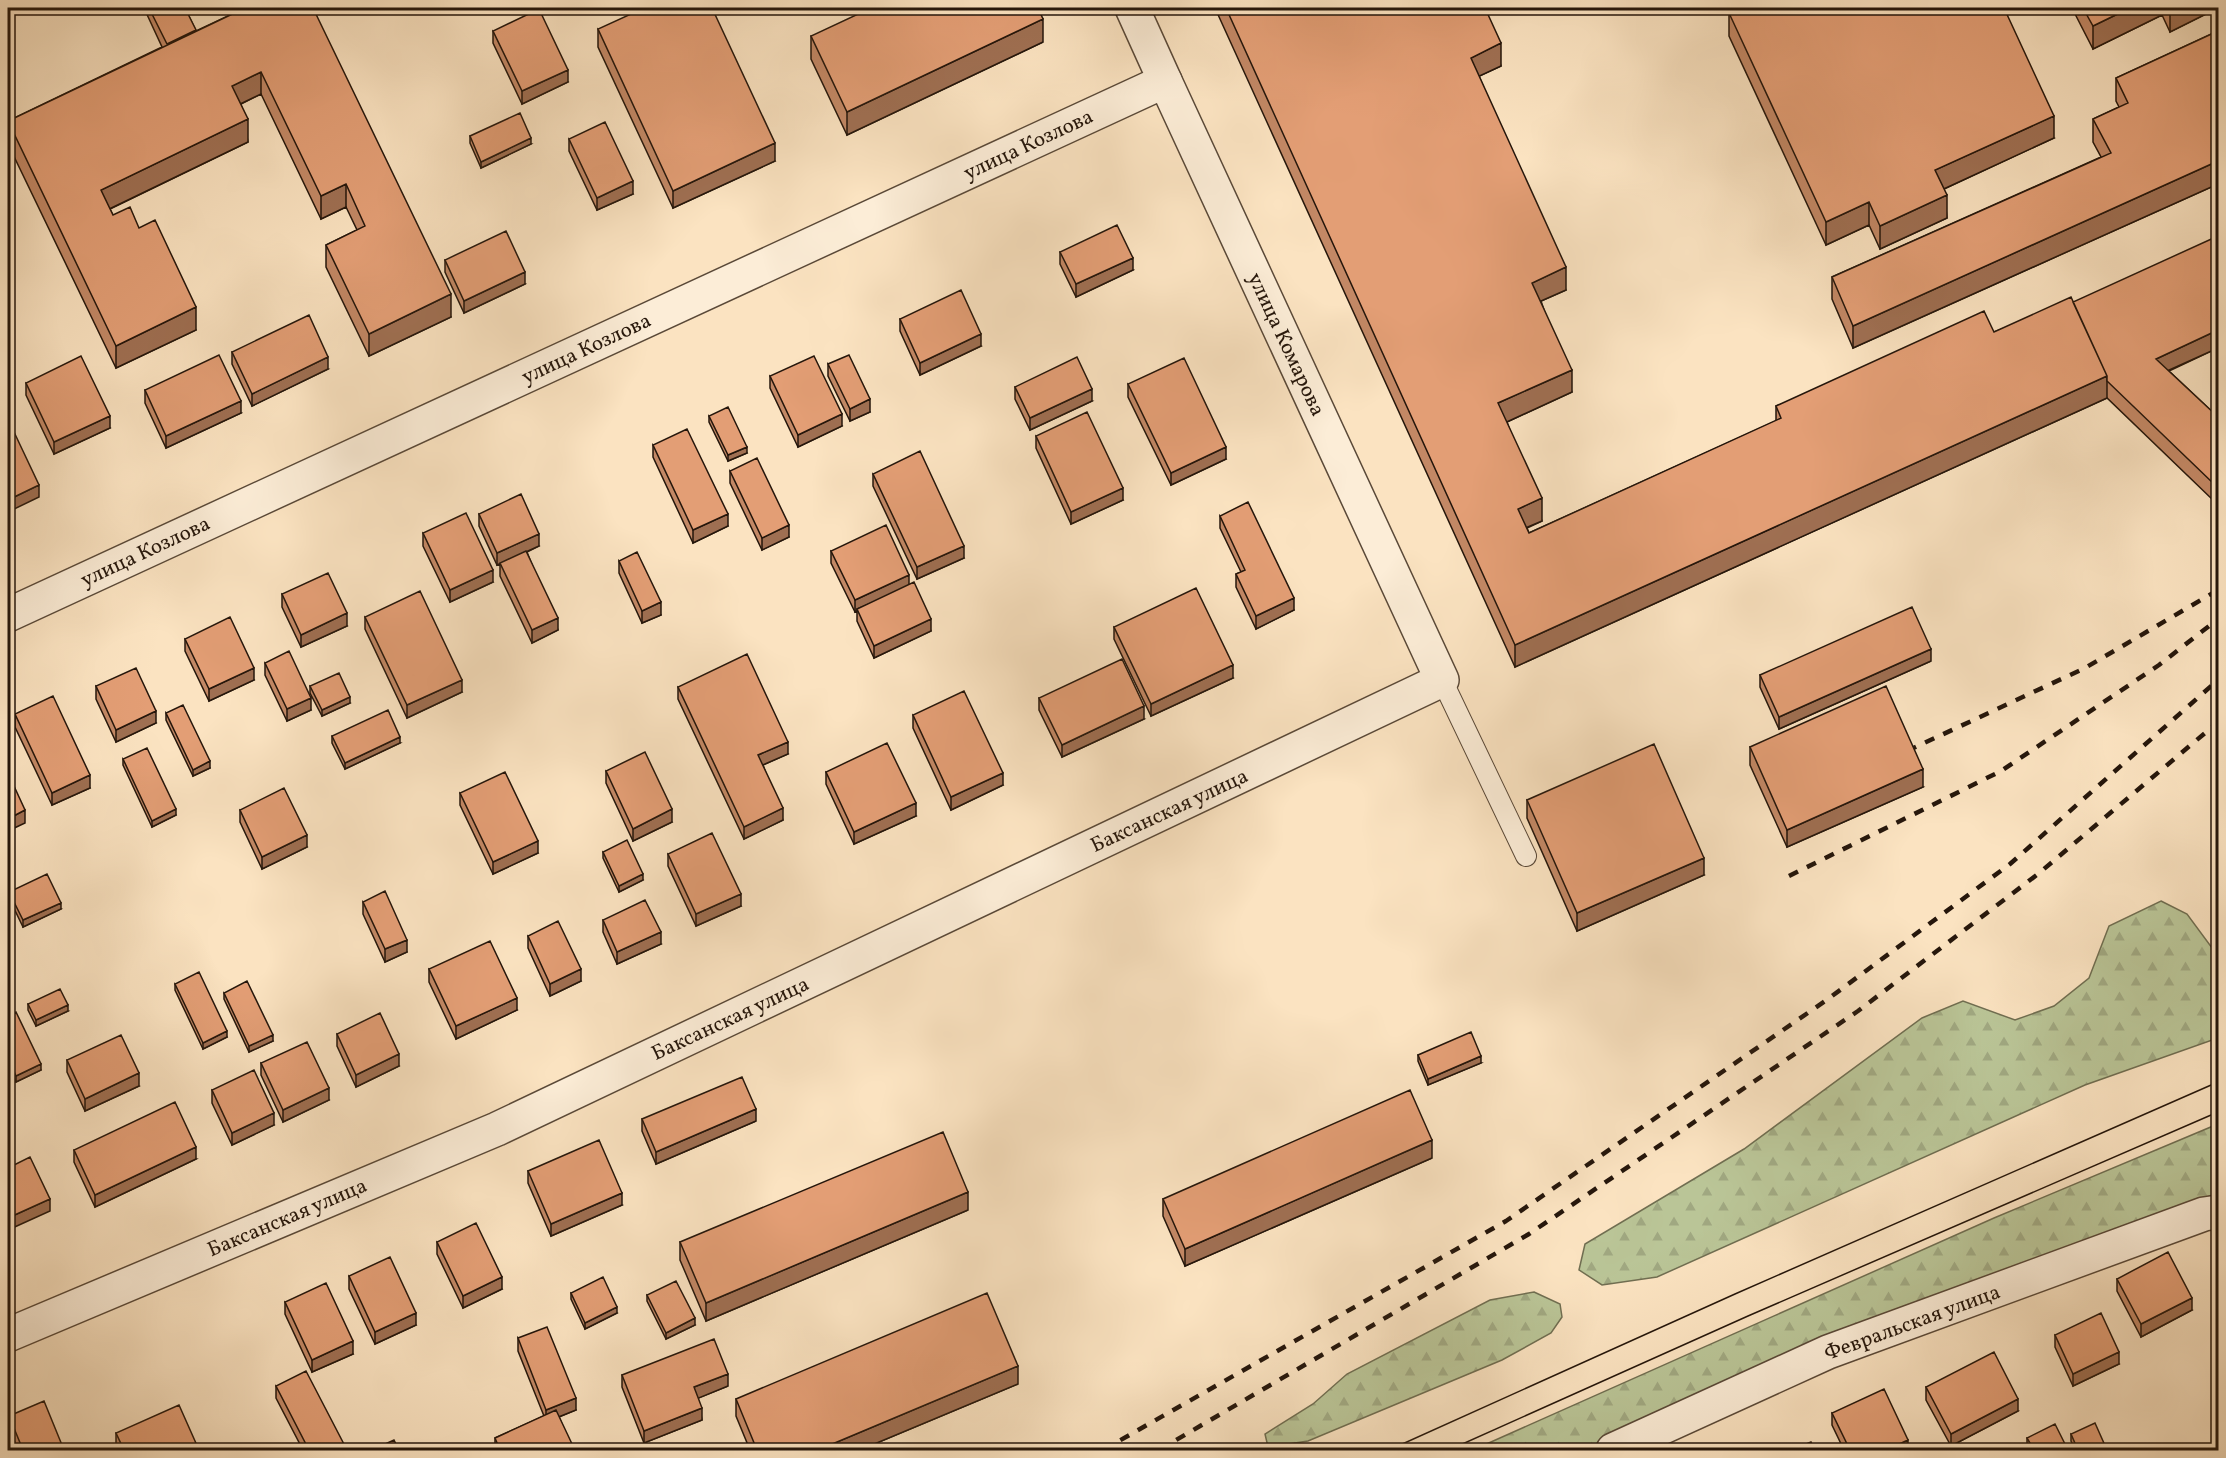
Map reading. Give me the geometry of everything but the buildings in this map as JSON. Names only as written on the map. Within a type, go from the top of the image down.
[{"type":"street","name":"улица Комарова","points":[[1132,8],[1443,680]]},
{"type":"street","name":"улица Козлова","points":[[8,615],[1166,81]]},
{"type":"street","name":"Баксанская улица","points":[[8,1335],[496,1129],[1443,680]]},
{"type":"street","name":"Февральская улица","points":[[1613,1450],[1828,1352],[2204,1214],[2218,1212]]},
{"type":"lane","points":[[1443,680],[1526,856]]},
{"type":"green space","points":[[2161,901],[2187,914],[2215,952],[2218,952],[2218,1038],[2085,1085],[1657,1277],[1602,1285],[1579,1270],[1585,1244],[1744,1149],[1922,1018],[1963,1001],[2015,1020],[2054,1006],[2089,978],[2109,926]]},
{"type":"green space","points":[[2218,1124],[2218,1193],[1912,1306],[1600,1450],[1473,1450],[1994,1218]]},
{"type":"green space","points":[[1534,1292],[1560,1304],[1562,1317],[1551,1333],[1502,1360],[1308,1441],[1268,1447],[1265,1434],[1313,1404],[1347,1374],[1490,1300]]},
{"type":"tram line","points":[[1389,1450],[1735,1294],[2218,1082]]},
{"type":"tram line","points":[[1449,1450],[1748,1316],[2218,1112]]},
{"type":"railway","points":[[1907,751],[2085,668],[2218,590]]},
{"type":"railway","points":[[1789,876],[2001,771],[2159,665],[2218,619]]},
{"type":"railway","points":[[1103,1450],[1506,1221],[1828,999],[2010,864],[2218,680]]},
{"type":"railway","points":[[1159,1450],[1529,1234],[1858,1011],[2038,874],[2218,722]]}]
